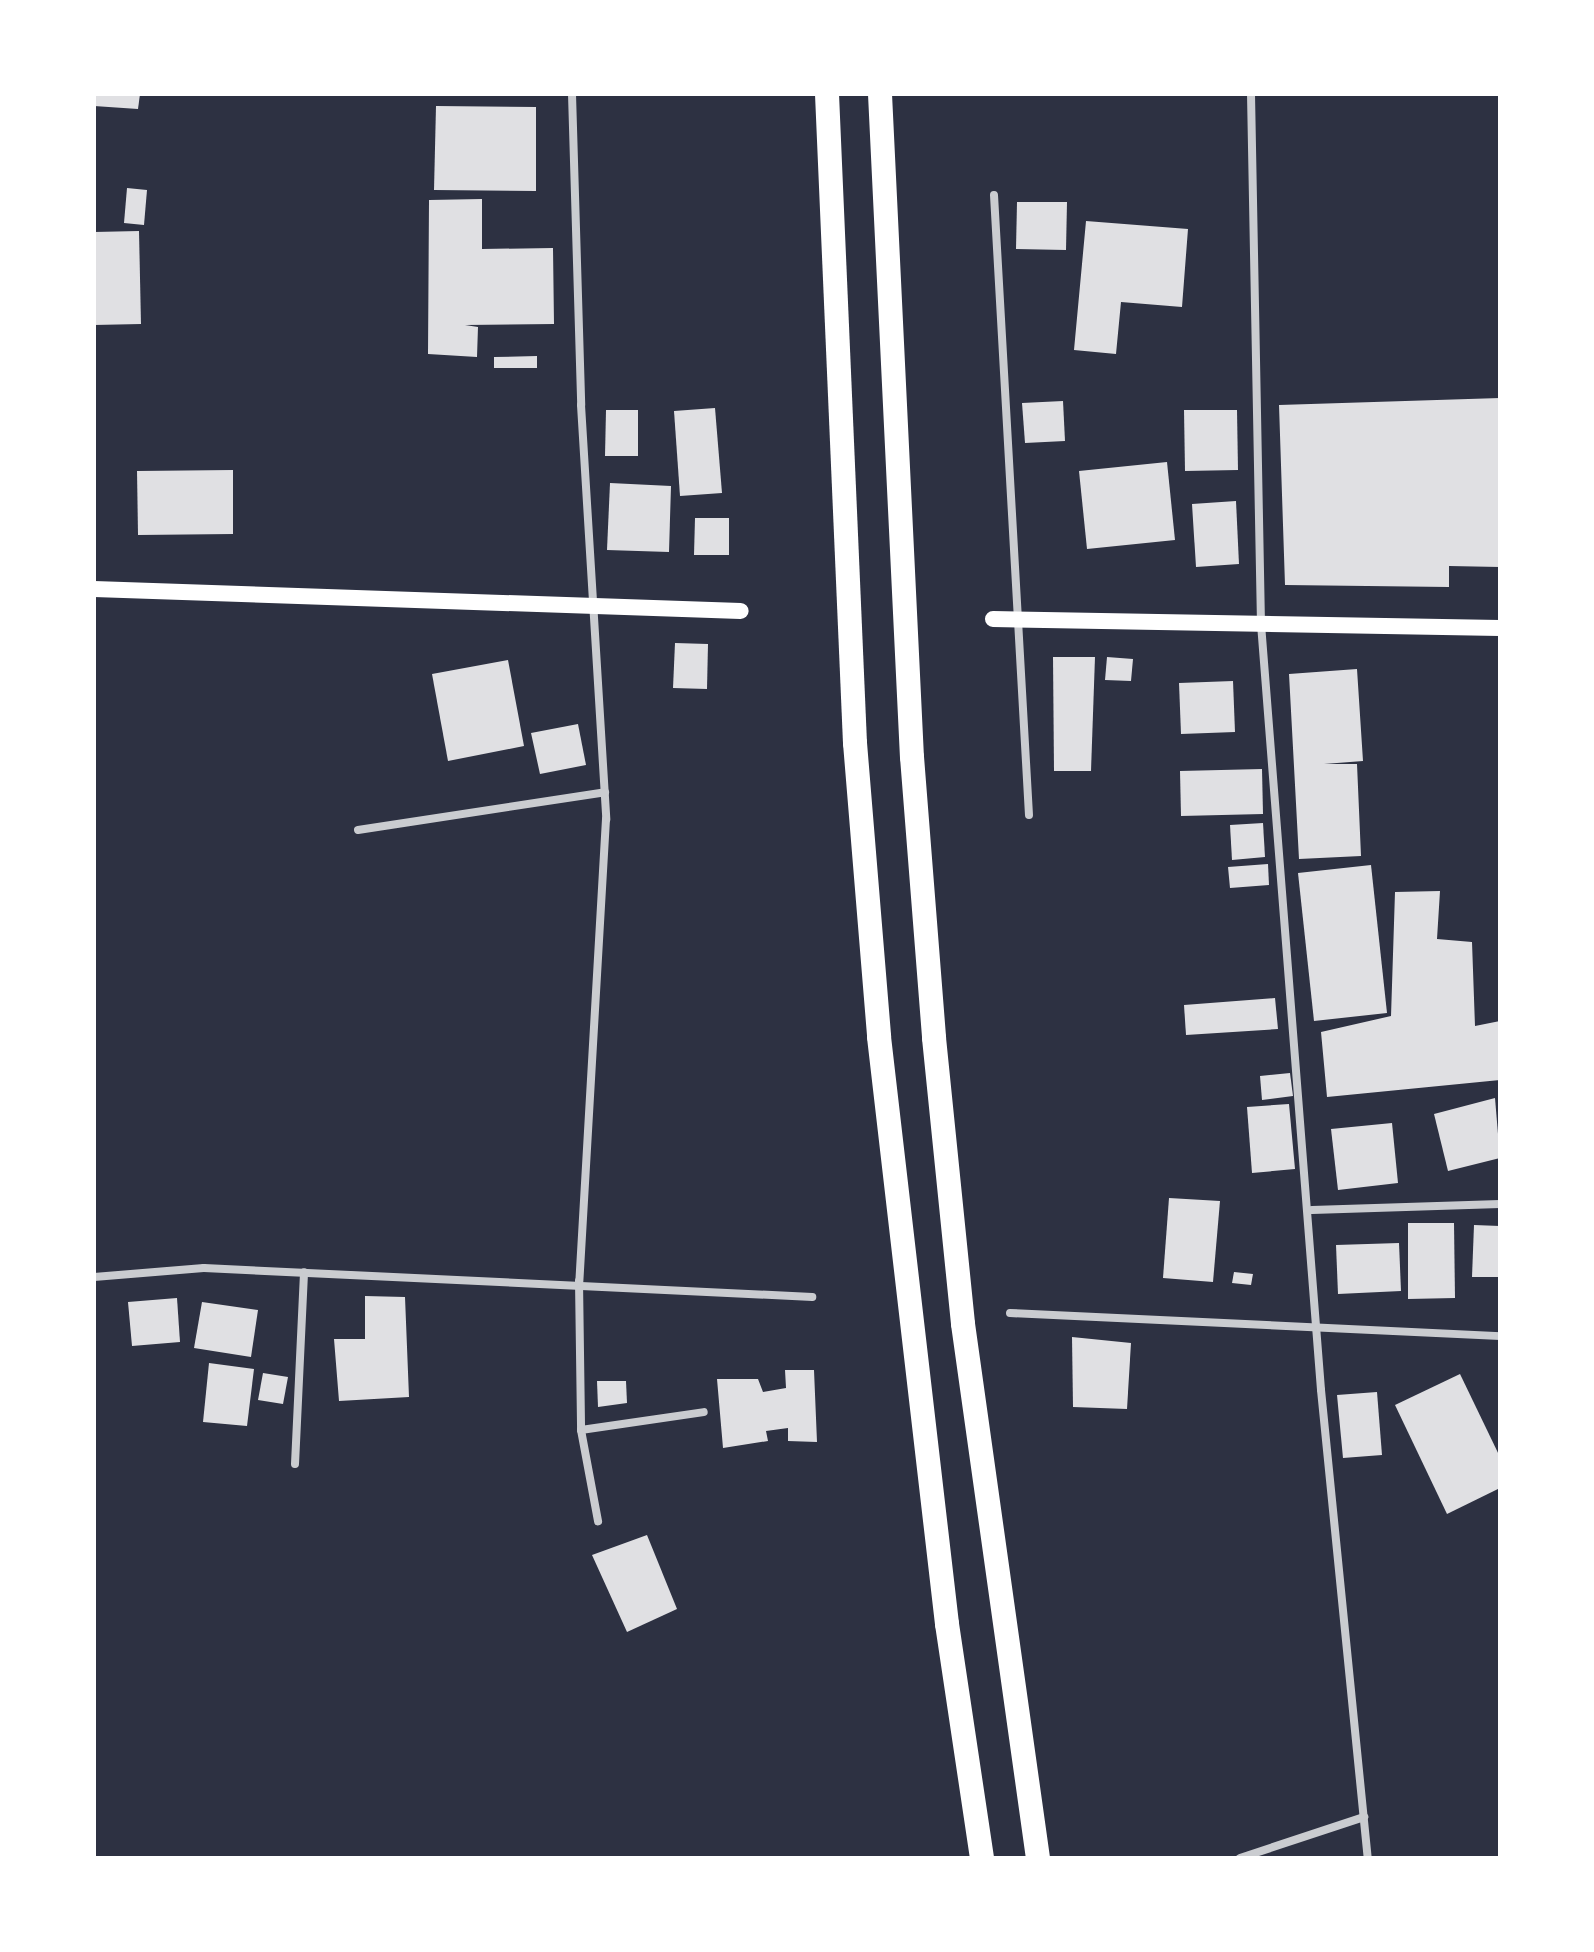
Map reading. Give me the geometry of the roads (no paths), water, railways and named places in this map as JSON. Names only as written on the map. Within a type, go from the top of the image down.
[{"type":"highway","points":[[827,94],[854,728],[878,1021],[943,1593],[982,1858]]},
{"type":"highway","points":[[880,94],[912,757],[934,1038],[963,1324],[1038,1858]]},
{"type":"main road","points":[[94,589],[741,611]]},
{"type":"main road","points":[[993,619],[1500,628]]},
{"type":"street","points":[[572,94],[590,604],[605,792],[579,1281],[581,1430],[598,1521]]},
{"type":"street","points":[[1251,94],[1261,624],[1322,1325],[1321,1390],[1368,1858]]},
{"type":"street","points":[[994,195],[1013,619],[1029,815]]},
{"type":"street","points":[[358,830],[605,792]]},
{"type":"street","points":[[1312,1210],[1500,1204]]},
{"type":"street","points":[[94,1277],[204,1268],[579,1281],[812,1297]]},
{"type":"street","points":[[295,1464],[304,1272]]},
{"type":"street","points":[[1010,1313],[1322,1325],[1500,1336]]},
{"type":"street","points":[[581,1430],[704,1412]]},
{"type":"street","points":[[1240,1858],[1364,1817]]}]
